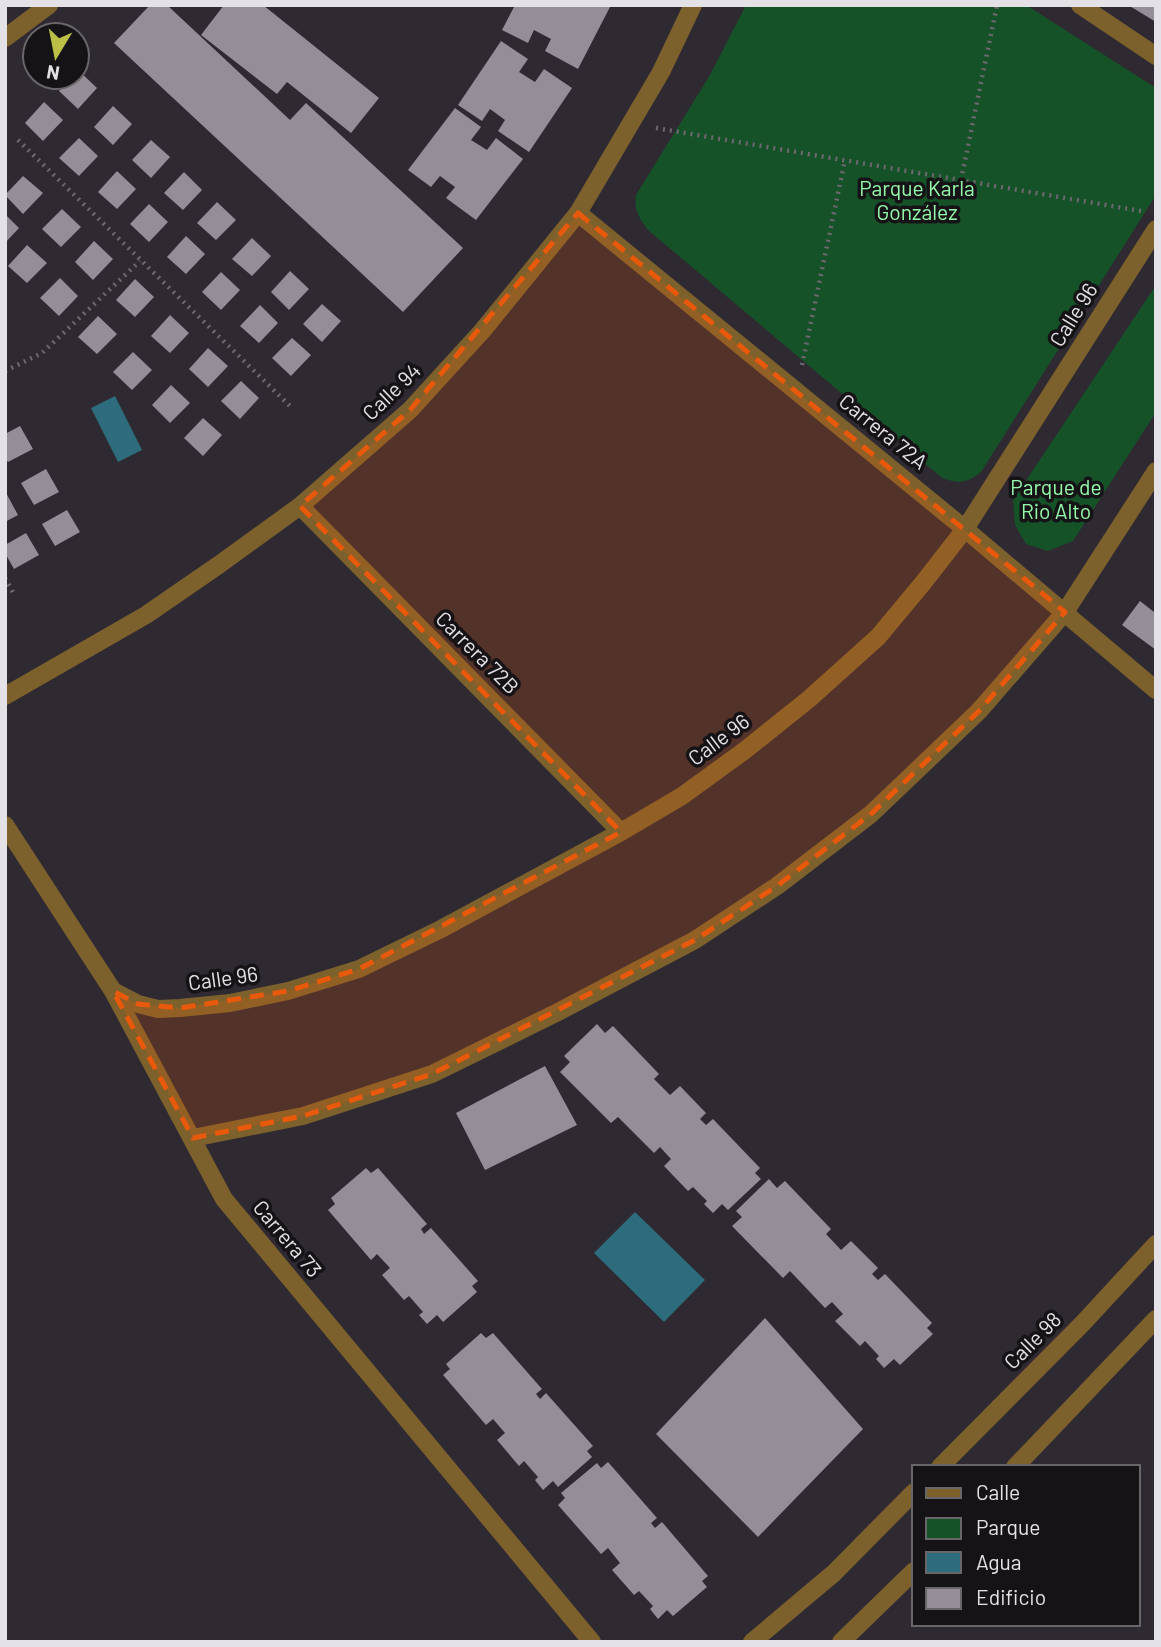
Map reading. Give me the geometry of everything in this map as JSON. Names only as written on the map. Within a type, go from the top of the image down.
[{"type":"street","points":[[5,38],[49,5]]},
{"type":"street","name":"Calle 94","points":[[5,696],[146,615],[300,506],[410,410],[483,330],[578,213],[661,72],[693,5]]},
{"type":"street","points":[[1080,5],[1156,56]]},
{"type":"street","name":"Carrera 72A","points":[[578,213],[965,529],[1156,690]]},
{"type":"street","name":"Calle 96","points":[[113,991],[138,1004],[158,1009],[230,1003],[288,991],[359,969],[441,929],[621,832],[682,796],[744,751],[809,699],[878,637],[965,529],[1156,229]]},
{"type":"street","points":[[193,1138],[303,1116],[432,1074],[695,940],[777,886],[871,814],[979,711],[1065,612],[1156,471]]},
{"type":"street","name":"Carrera 72B","points":[[300,506],[621,832]]},
{"type":"street","name":"Carrera 73","points":[[5,825],[113,991],[224,1199],[592,1642]]},
{"type":"street","name":"Calle 98","points":[[942,1465],[1083,1323],[1156,1244]]},
{"type":"street","points":[[1017,1465],[1156,1320]]},
{"type":"street","points":[[751,1642],[834,1573],[912,1494]]},
{"type":"street","points":[[841,1642],[912,1573]]},
{"type":"path","points":[[961,180],[997,5]]},
{"type":"path","points":[[630,123],[1143,211]]},
{"type":"path","points":[[18,140],[292,408]]},
{"type":"path","points":[[796,391],[845,160]]},
{"type":"path","points":[[5,371],[42,353],[140,261]]},
{"type":"path","points":[[5,578],[15,596]]},
{"type":"highlighted area","points":[[578,213],[1065,612],[979,711],[871,814],[777,886],[695,940],[432,1074],[303,1116],[193,1138],[113,991],[138,1004],[180,1008],[288,991],[359,969],[621,832],[300,506],[410,410]]},
{"type":"green space","name":"Parque Karla González","points":[[746,5],[1026,5],[1156,88],[1156,195],[981,472],[972,478],[958,482],[942,478],[648,230],[640,218],[636,195],[710,75]]},
{"type":"green space","name":"Parque de Rio Alto","points":[[1156,285],[1156,412],[1073,541],[1048,551],[1026,544],[1015,525],[1013,500]]},
{"type":"water","points":[[115,396],[142,450],[118,462],[91,408]]},
{"type":"water","points":[[635,1212],[705,1280],[664,1322],[594,1253]]},
{"type":"building","points":[[150,5],[167,5],[290,120],[306,103],[463,248],[403,312],[114,43]]},
{"type":"building","points":[[224,5],[263,5],[379,98],[351,133],[287,82],[277,94],[201,35]]},
{"type":"building","points":[[515,5],[611,5],[578,69],[545,51],[551,39],[534,30],[528,43],[502,30]]},
{"type":"building","points":[[1128,5],[1156,5],[1156,22]]},
{"type":"building","points":[[501,41],[528,59],[519,72],[535,82],[544,69],[572,88],[529,152],[498,131],[505,120],[490,109],[482,121],[458,105]]},
{"type":"building","points":[[91,82],[97,88],[78,109],[59,91],[91,91]]},
{"type":"building","points":[[44,102],[63,120],[43,141],[25,123]]},
{"type":"building","points":[[113,106],[132,124],[113,145],[94,127]]},
{"type":"building","points":[[455,108],[481,127],[471,140],[487,150],[496,138],[523,159],[476,220],[446,198],[455,187],[440,176],[431,187],[408,170]]},
{"type":"building","points":[[79,138],[98,156],[79,176],[59,158]]},
{"type":"building","points":[[151,140],[170,157],[151,178],[132,160]]},
{"type":"building","points":[[117,171],[136,189],[117,209],[98,192]]},
{"type":"building","points":[[184,172],[202,190],[183,210],[164,193]]},
{"type":"building","points":[[23,176],[43,193],[23,214],[5,195]]},
{"type":"building","points":[[217,202],[236,220],[216,240],[197,223]]},
{"type":"building","points":[[149,204],[168,222],[149,242],[130,224]]},
{"type":"building","points":[[62,209],[81,227],[61,247],[42,229]]},
{"type":"building","points":[[5,214],[19,228],[5,243]]},
{"type":"building","points":[[186,236],[205,254],[186,274],[167,257]]},
{"type":"building","points":[[252,238],[271,256],[252,276],[232,259]]},
{"type":"building","points":[[94,241],[113,259],[93,280],[75,262]]},
{"type":"building","points":[[27,245],[47,263],[27,283],[8,266]]},
{"type":"building","points":[[290,271],[309,289],[289,310],[271,292]]},
{"type":"building","points":[[221,272],[240,290],[221,310],[202,292]]},
{"type":"building","points":[[60,278],[78,296],[59,316],[40,298]]},
{"type":"building","points":[[135,279],[154,297],[135,317],[116,300]]},
{"type":"building","points":[[322,304],[341,321],[322,342],[303,324]]},
{"type":"building","points":[[260,305],[278,323],[259,343],[240,326]]},
{"type":"building","points":[[170,315],[189,333],[170,353],[151,336]]},
{"type":"building","points":[[98,316],[117,334],[97,354],[78,337]]},
{"type":"building","points":[[292,338],[311,355],[291,376],[272,358]]},
{"type":"building","points":[[208,348],[228,366],[208,387],[189,369]]},
{"type":"building","points":[[133,352],[152,370],[132,390],[113,372]]},
{"type":"building","points":[[241,381],[259,398],[240,419],[221,401]]},
{"type":"building","points":[[171,385],[190,403],[170,423],[152,405]]},
{"type":"building","points":[[203,418],[222,435],[203,456],[184,438]]},
{"type":"building","points":[[20,426],[33,449],[8,462],[5,458],[5,434]]},
{"type":"building","points":[[46,469],[59,492],[34,505],[21,483]]},
{"type":"building","points":[[5,491],[18,515],[5,522]]},
{"type":"building","points":[[67,510],[80,532],[55,546],[42,524]]},
{"type":"building","points":[[26,533],[39,555],[14,569],[5,553],[5,545]]},
{"type":"building","points":[[1140,601],[1154,612],[1156,610],[1156,650],[1122,625]]},
{"type":"building","points":[[597,1024],[605,1033],[613,1026],[659,1074],[654,1079],[670,1095],[680,1086],[706,1113],[700,1119],[706,1125],[713,1119],[760,1168],[755,1173],[761,1179],[728,1210],[722,1204],[713,1213],[704,1204],[707,1201],[693,1187],[688,1191],[664,1166],[671,1159],[660,1147],[654,1153],[618,1117],[611,1123],[560,1072],[570,1062],[564,1056]]},
{"type":"building","points":[[545,1066],[577,1125],[485,1170],[456,1113]]},
{"type":"building","points":[[366,1168],[371,1173],[378,1168],[427,1224],[421,1229],[424,1234],[431,1228],[478,1281],[472,1286],[477,1292],[443,1322],[437,1315],[427,1324],[419,1315],[423,1312],[409,1296],[404,1300],[382,1275],[390,1268],[377,1254],[371,1260],[328,1210],[335,1204],[331,1198]]},
{"type":"building","points":[[769,1179],[777,1188],[785,1181],[831,1229],[826,1234],[841,1250],[851,1241],[878,1268],[872,1274],[878,1280],[885,1274],[932,1323],[927,1328],[933,1334],[900,1365],[894,1359],[884,1368],[876,1359],[879,1356],[865,1341],[860,1346],[835,1321],[843,1314],[832,1302],[825,1308],[790,1271],[783,1278],[732,1226],[742,1217],[736,1211]]},
{"type":"building","points":[[765,1318],[863,1429],[758,1537],[656,1434]]},
{"type":"building","points":[[481,1333],[486,1338],[493,1333],[542,1389],[536,1394],[540,1399],[546,1393],[593,1446],[587,1451],[592,1457],[558,1487],[553,1481],[543,1490],[535,1480],[538,1477],[524,1461],[519,1466],[497,1440],[505,1433],[493,1419],[486,1425],[443,1375],[450,1369],[446,1364]]},
{"type":"building","points":[[608,1462],[657,1518],[651,1523],[655,1528],[662,1522],[708,1576],[702,1581],[707,1587],[673,1616],[667,1610],[658,1619],[650,1609],[653,1606],[639,1591],[634,1595],[612,1570],[620,1563],[608,1548],[601,1554],[558,1505],[565,1498],[561,1493],[597,1463],[601,1468]]}]
